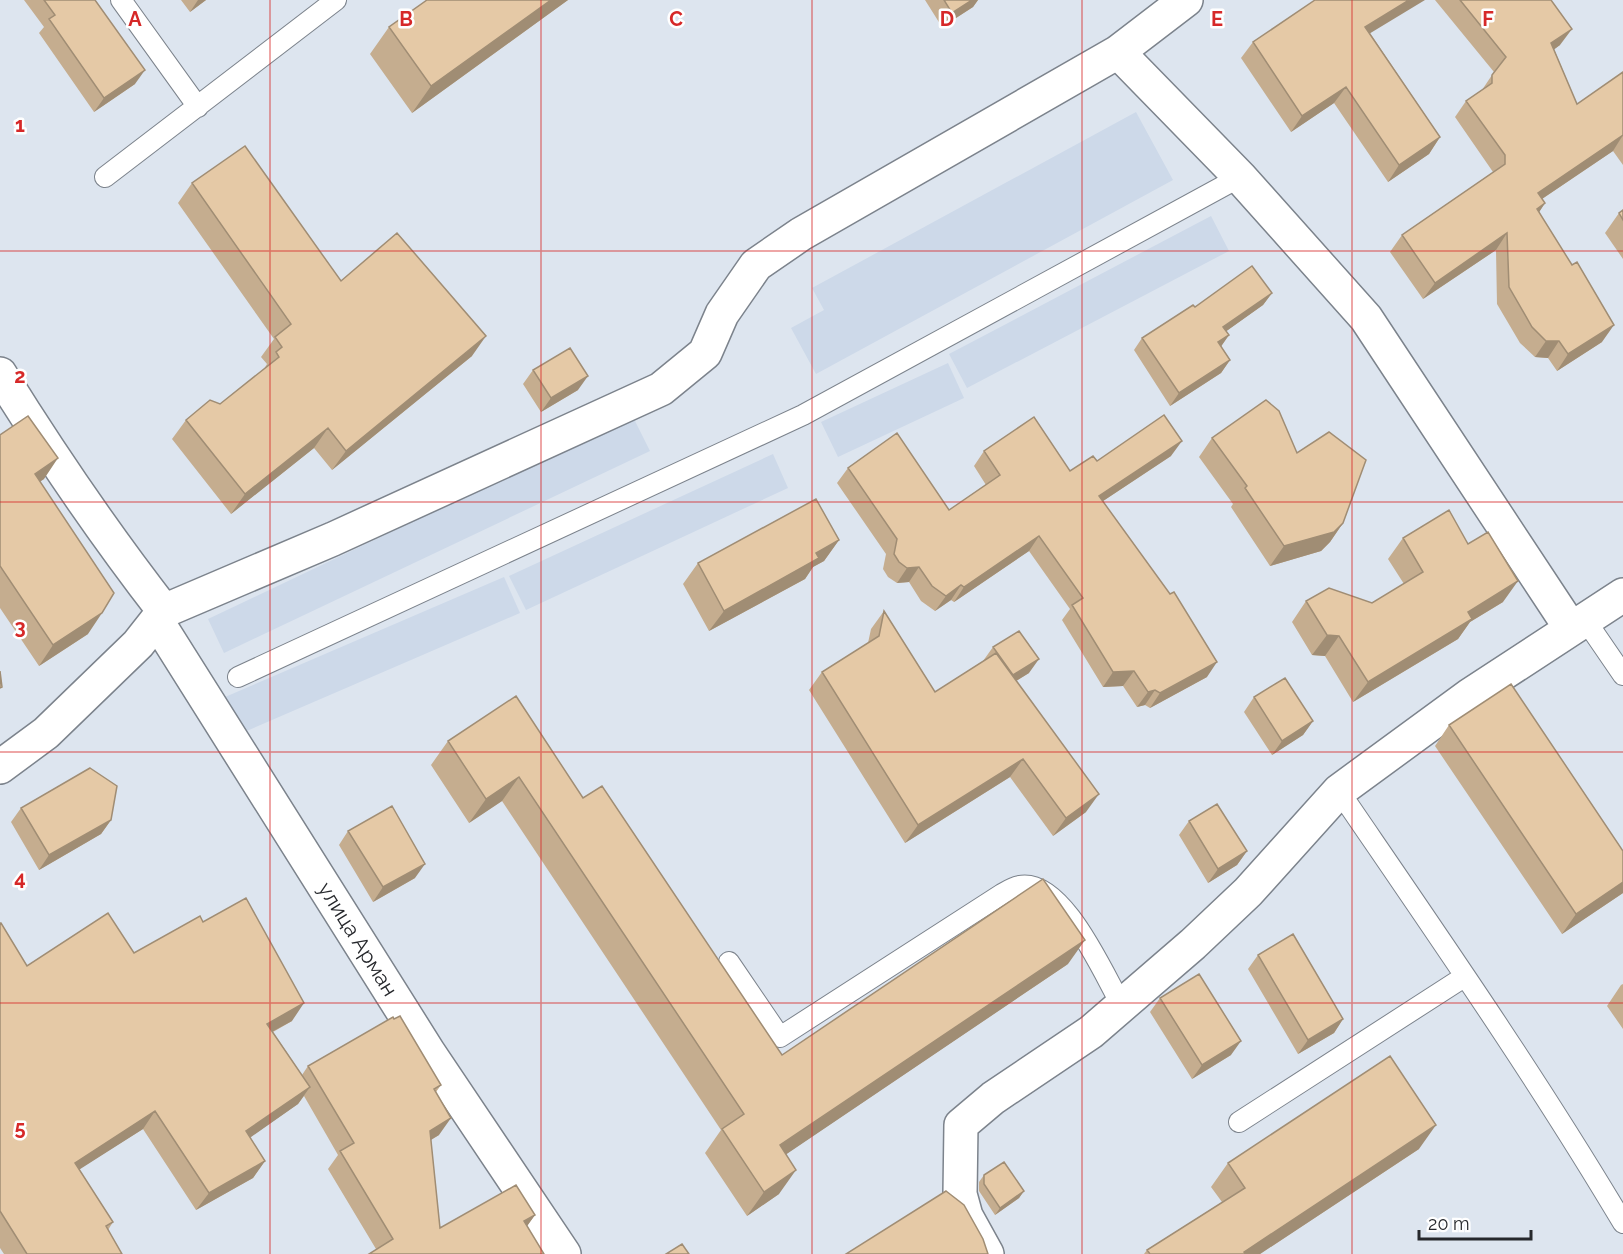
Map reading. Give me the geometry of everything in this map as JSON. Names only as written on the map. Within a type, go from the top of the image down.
[{"type":"street","points":[[0,767],[46,734],[138,644],[161,616],[661,388],[705,353],[722,314],[756,265],[801,234],[1118,52],[1186,0]]},
{"type":"street","points":[[1118,52],[1240,177],[1366,318],[1578,624]]},
{"type":"street","name":"улица Арман","points":[[0,374],[50,454],[161,616],[429,1053],[564,1254]]},
{"type":"street","points":[[987,1254],[966,1216],[960,1194],[961,1125],[993,1098],[1091,1032],[1193,944],[1248,892],[1339,791],[1470,695],[1623,595]]},
{"type":"lane","points":[[121,0],[198,107]]},
{"type":"lane","points":[[105,177],[336,0]]},
{"type":"lane","points":[[238,677],[803,415],[1240,177]]},
{"type":"lane","points":[[1578,624],[1623,675]]},
{"type":"lane","points":[[1339,791],[1588,1165],[1623,1223]]},
{"type":"lane","points":[[729,962],[780,1037],[1019,885],[1040,889],[1060,903],[1077,926],[1122,1004]]},
{"type":"lane","points":[[1239,1122],[1464,977]]},
{"type":"shaded area","points":[[1136,112],[1173,180],[816,374],[791,328],[824,310],[812,288]]},
{"type":"shaded area","points":[[1211,216],[1229,251],[967,388],[949,354]]},
{"type":"shaded area","points":[[948,363],[964,398],[838,457],[821,422]]},
{"type":"shaded area","points":[[633,417],[650,451],[224,653],[208,619]]},
{"type":"shaded area","points":[[773,454],[788,488],[526,610],[509,576]]},
{"type":"shaded area","points":[[504,577],[520,613],[242,733],[225,697]]},
{"type":"building","points":[[44,0],[95,0],[145,70],[104,98],[49,19],[55,15]]},
{"type":"building","points":[[427,0],[551,0],[431,86],[389,27]]},
{"type":"building","points":[[944,0],[972,0],[952,13]]},
{"type":"building","points":[[1315,0],[1409,0],[1365,27],[1440,137],[1399,165],[1346,87],[1302,116],[1253,42]]},
{"type":"building","points":[[1460,0],[1551,0],[1572,29],[1551,43],[1577,104],[1623,72],[1623,135],[1538,193],[1545,203],[1537,209],[1572,265],[1577,262],[1614,325],[1568,354],[1559,341],[1546,341],[1532,327],[1509,287],[1507,233],[1435,283],[1402,235],[1505,164],[1505,155],[1466,101],[1492,83],[1492,75],[1506,57]]},
{"type":"building","points":[[245,146],[341,281],[397,233],[486,336],[346,451],[328,428],[245,494],[186,420],[210,400],[220,404],[279,357],[276,352],[282,347],[275,337],[291,324],[192,183]]},
{"type":"building","points":[[1252,266],[1272,293],[1223,327],[1229,335],[1218,342],[1230,360],[1179,393],[1142,338],[1193,305],[1195,307]]},
{"type":"building","points":[[570,348],[588,376],[551,398],[533,370]]},
{"type":"building","points":[[1266,400],[1279,411],[1297,453],[1329,432],[1366,460],[1343,523],[1334,532],[1284,546],[1245,488],[1247,486],[1212,438]]},
{"type":"building","points":[[1164,415],[1182,441],[1099,496],[1170,594],[1174,592],[1217,662],[1160,693],[1155,690],[1148,692],[1134,671],[1113,672],[1072,605],[1083,598],[1039,536],[964,587],[961,585],[946,596],[932,586],[919,567],[907,568],[899,562],[894,554],[897,539],[848,468],[897,433],[949,510],[1000,475],[984,451],[1034,417],[1070,471],[1093,456],[1097,461]]},
{"type":"building","points":[[28,416],[58,458],[35,474],[114,593],[102,613],[53,645],[0,566],[0,435]]},
{"type":"building","points":[[816,499],[839,540],[816,553],[819,558],[724,611],[698,563]]},
{"type":"building","points":[[1449,510],[1468,544],[1488,532],[1518,581],[1468,612],[1472,619],[1368,682],[1339,636],[1327,635],[1306,601],[1329,588],[1372,603],[1423,572],[1403,538]]},
{"type":"building","points":[[884,611],[935,692],[996,653],[1099,794],[1066,818],[1023,759],[918,825],[822,672],[879,636]]},
{"type":"building","points":[[1019,631],[1039,659],[1013,675],[993,647]]},
{"type":"building","points":[[1285,678],[1313,721],[1282,741],[1254,697]]},
{"type":"building","points":[[1511,684],[1623,851],[1623,882],[1576,914],[1449,725]]},
{"type":"building","points":[[516,696],[583,798],[602,786],[782,1055],[1043,879],[1085,940],[780,1145],[796,1170],[764,1192],[722,1129],[744,1114],[519,777],[486,799],[448,741]]},
{"type":"building","points":[[90,768],[117,786],[111,820],[49,855],[21,808]]},
{"type":"building","points":[[1217,804],[1247,851],[1218,869],[1189,821]]},
{"type":"building","points":[[392,806],[425,864],[383,887],[348,831]]},
{"type":"building","points":[[246,898],[304,1003],[267,1024],[310,1087],[246,1131],[265,1161],[209,1193],[155,1111],[75,1163],[113,1222],[106,1226],[122,1254],[27,1254],[0,1211],[0,923],[27,966],[108,913],[134,953],[200,916],[203,922]]},
{"type":"building","points":[[1293,934],[1343,1019],[1308,1040],[1258,955]]},
{"type":"building","points":[[1199,974],[1241,1041],[1202,1065],[1160,998]]},
{"type":"building","points":[[400,1016],[441,1085],[434,1089],[451,1118],[430,1131],[440,1228],[516,1185],[535,1215],[524,1221],[544,1254],[369,1254],[393,1239],[340,1151],[354,1143],[308,1066],[393,1017],[394,1019]]},
{"type":"building","points":[[1390,1056],[1436,1125],[1244,1252],[1246,1254],[1150,1254],[1147,1250],[1245,1188],[1228,1163]]},
{"type":"building","points":[[1004,1162],[1024,1191],[1000,1208],[984,1184],[984,1175]]},
{"type":"building","points":[[946,1191],[964,1205],[983,1239],[988,1254],[846,1254]]},
{"type":"building","points":[[682,1244],[689,1254],[666,1254]]}]
